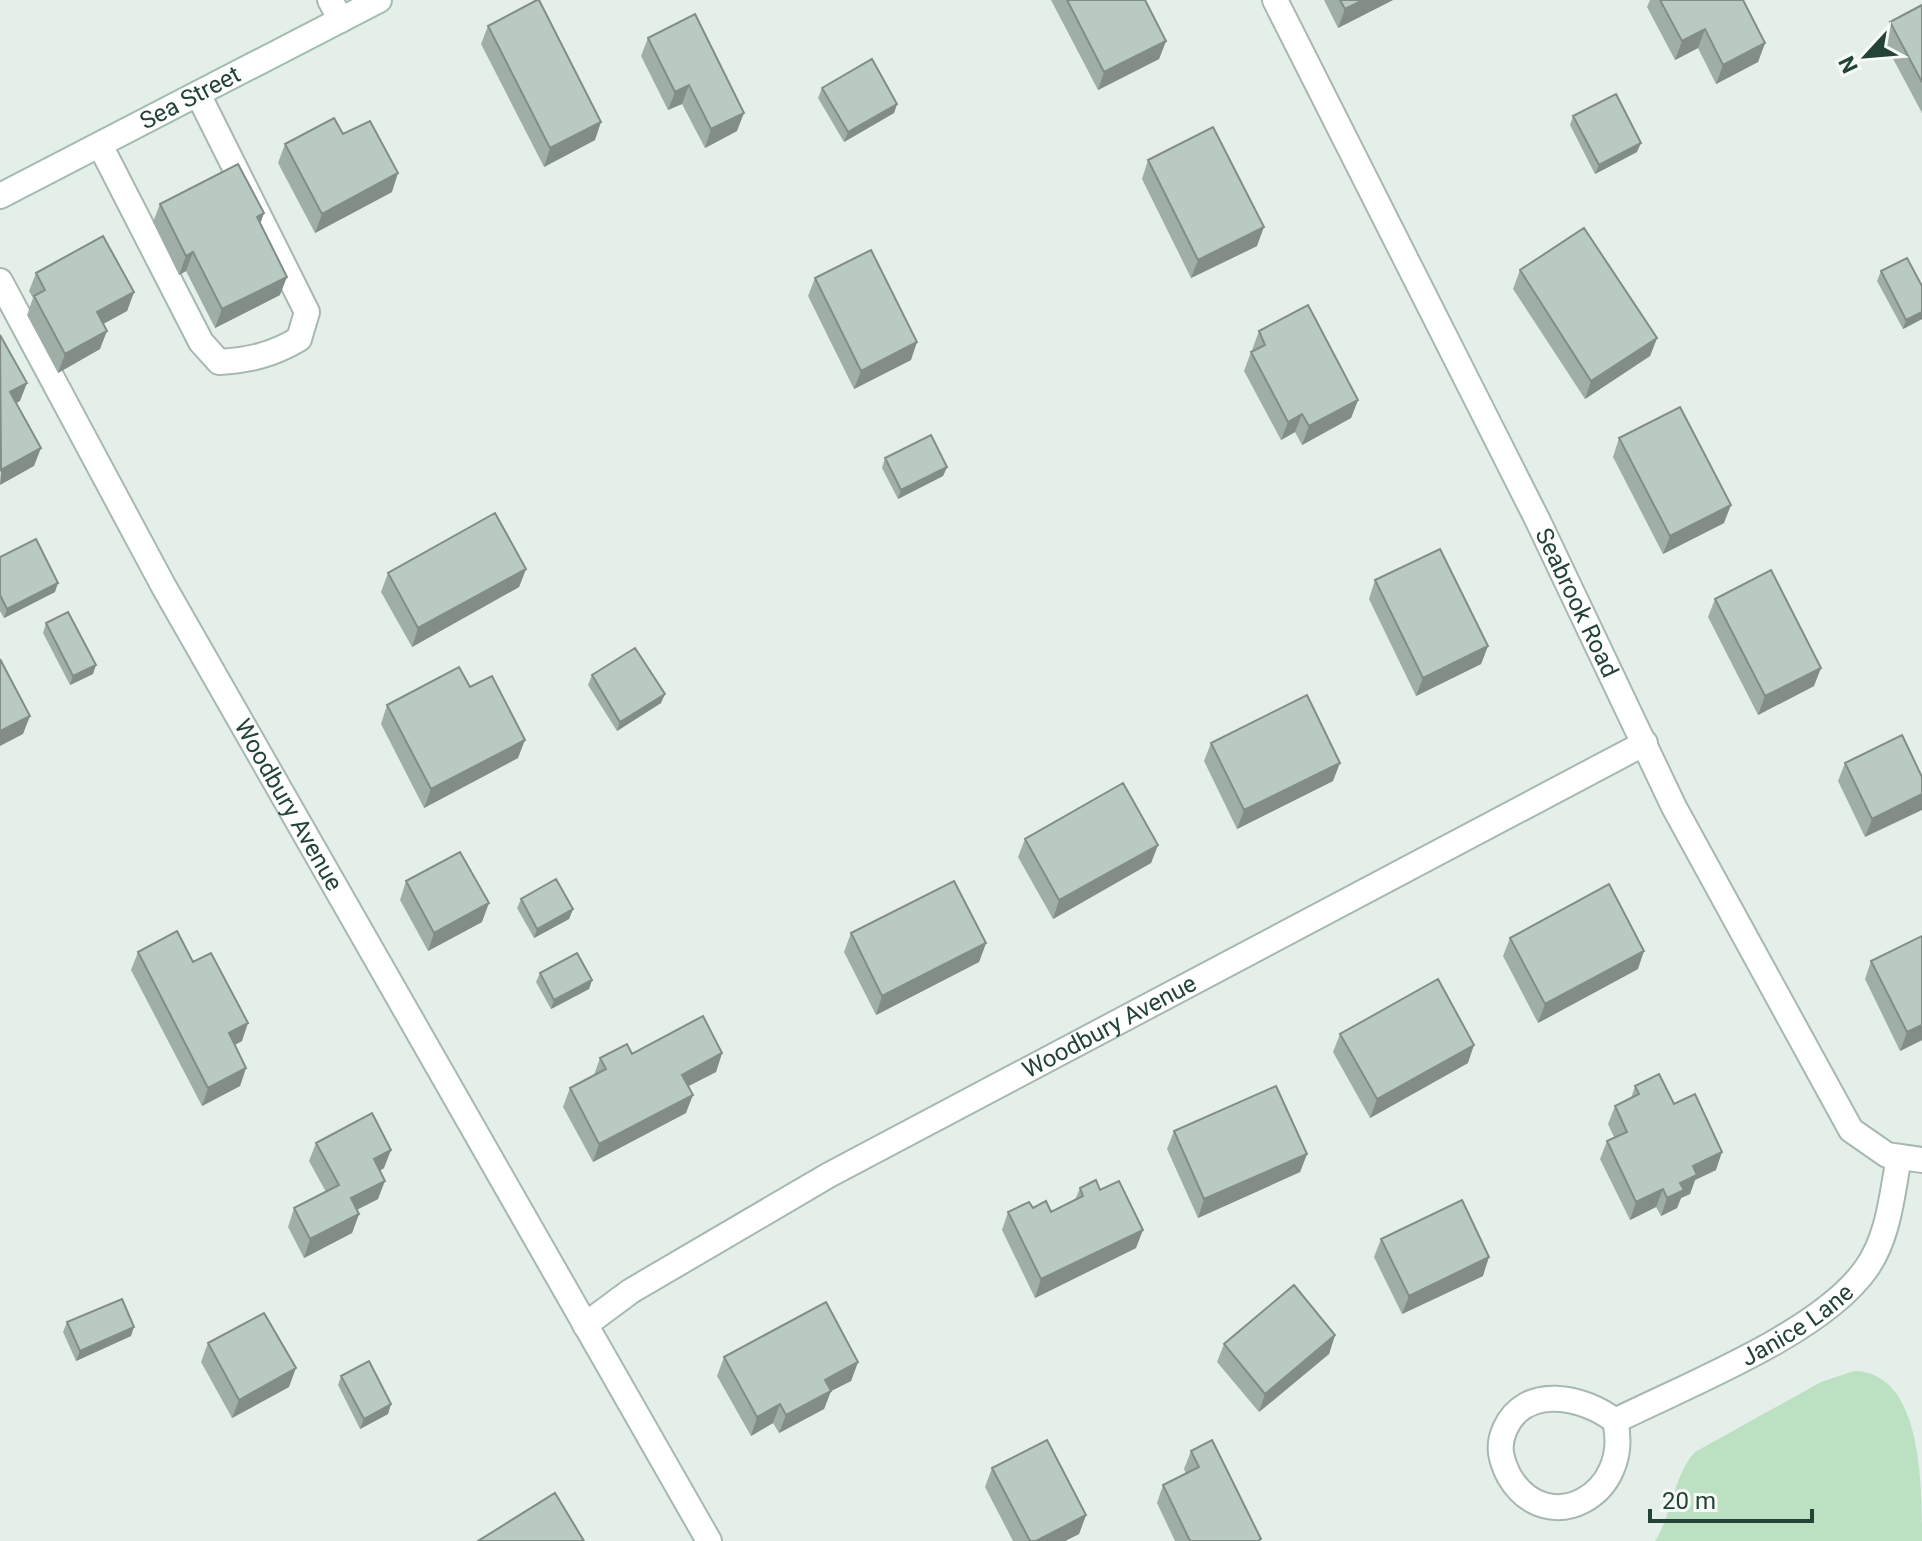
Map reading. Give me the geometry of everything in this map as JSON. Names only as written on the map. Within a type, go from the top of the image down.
[{"type":"street","name":"Sea Street","points":[[0,196],[198,94],[335,10],[379,0]]},
{"type":"street","name":"Seabrook Road","points":[[1275,0],[1538,521],[1674,807],[1851,1130],[1868,1145],[1910,1159]]},
{"type":"street","points":[[100,145],[201,342],[219,362],[274,354],[299,339],[307,312],[198,94]]},
{"type":"street","name":"Woodbury Avenue","points":[[0,281],[164,587],[709,1541]]},
{"type":"street","name":"Woodbury Avenue","points":[[585,1325],[631,1291],[829,1175],[1645,743]]},
{"type":"street","name":"Janice Lane","points":[[1615,1421],[1792,1330],[1850,1288],[1868,1267],[1882,1239],[1910,1159]]},
{"type":"street","points":[[1540,1400],[1582,1401],[1597,1407],[1615,1421],[1620,1441],[1612,1474],[1605,1488],[1573,1511],[1537,1507],[1521,1496],[1500,1454],[1505,1429],[1512,1417],[1540,1400]]},
{"type":"green space","points":[[1854,1371],[1876,1376],[1893,1390],[1905,1410],[1914,1434],[1918,1462],[1922,1541],[1655,1541],[1666,1519],[1677,1483],[1695,1452],[1821,1382]]},
{"type":"building","points":[[537,0],[601,122],[550,148],[488,26]]},
{"type":"building","points":[[1067,0],[1145,0],[1166,41],[1104,72]]},
{"type":"building","points":[[1340,0],[1363,0],[1345,9]]},
{"type":"building","points":[[1660,0],[1743,0],[1765,43],[1723,65],[1705,29],[1682,41]]},
{"type":"building","points":[[1922,5],[1922,82],[1890,22]]},
{"type":"building","points":[[695,14],[744,113],[711,129],[689,85],[675,92],[648,38]]},
{"type":"building","points":[[872,59],[897,104],[848,132],[822,88]]},
{"type":"building","points":[[1616,94],[1641,143],[1599,165],[1573,116]]},
{"type":"building","points":[[334,118],[343,134],[370,121],[398,173],[322,214],[285,144]]},
{"type":"building","points":[[1213,127],[1264,227],[1198,260],[1148,160]]},
{"type":"building","points":[[238,164],[264,213],[257,217],[287,277],[222,309],[193,252],[186,256],[160,204]]},
{"type":"building","points":[[1584,228],[1657,338],[1591,381],[1520,270]]},
{"type":"building","points":[[103,236],[134,292],[97,312],[107,331],[65,354],[34,296],[45,290],[36,273]]},
{"type":"building","points":[[871,250],[917,342],[861,371],[815,278]]},
{"type":"building","points":[[1907,258],[1922,286],[1922,312],[1906,320],[1881,271]]},
{"type":"building","points":[[1308,305],[1358,400],[1309,426],[1302,414],[1288,422],[1251,352],[1265,345],[1259,331]]},
{"type":"building","points":[[0,335],[27,383],[10,392],[41,448],[1,470]]},
{"type":"building","points":[[1680,407],[1731,505],[1670,536],[1619,438]]},
{"type":"building","points":[[931,435],[947,467],[901,490],[885,458]]},
{"type":"building","points":[[495,513],[526,569],[418,628],[388,573]]},
{"type":"building","points":[[36,539],[58,583],[7,609],[0,595],[0,557]]},
{"type":"building","points":[[1440,549],[1488,646],[1423,678],[1375,580]]},
{"type":"building","points":[[1771,570],[1821,668],[1765,696],[1715,599]]},
{"type":"building","points":[[68,612],[96,665],[73,676],[46,623]]},
{"type":"building","points":[[635,648],[665,694],[620,722],[592,675]]},
{"type":"building","points":[[0,659],[30,716],[0,731]]},
{"type":"building","points":[[459,667],[470,687],[492,676],[525,740],[431,789],[387,705]]},
{"type":"building","points":[[1307,695],[1340,763],[1244,810],[1211,743]]},
{"type":"building","points":[[1902,735],[1922,777],[1922,794],[1872,819],[1845,763]]},
{"type":"building","points":[[1123,783],[1158,845],[1059,900],[1025,839]]},
{"type":"building","points":[[460,852],[489,903],[434,933],[406,881]]},
{"type":"building","points":[[556,879],[573,909],[537,929],[521,899]]},
{"type":"building","points":[[954,881],[986,943],[882,996],[851,933]]},
{"type":"building","points":[[1609,884],[1644,951],[1545,1004],[1510,938]]},
{"type":"building","points":[[177,931],[193,962],[211,953],[248,1023],[229,1033],[246,1068],[208,1088],[138,952]]},
{"type":"building","points":[[1922,936],[1922,1025],[1907,1032],[1871,961]]},
{"type":"building","points":[[577,953],[592,980],[554,1000],[540,973]]},
{"type":"building","points":[[1438,979],[1474,1045],[1377,1099],[1340,1034]]},
{"type":"building","points":[[703,1016],[722,1053],[682,1075],[693,1095],[599,1144],[570,1088],[606,1069],[600,1058],[627,1044],[632,1054]]},
{"type":"building","points":[[1659,1074],[1674,1104],[1695,1094],[1722,1152],[1693,1166],[1697,1175],[1680,1183],[1684,1190],[1667,1198],[1663,1189],[1636,1202],[1607,1141],[1627,1132],[1615,1106],[1639,1094],[1635,1086]]},
{"type":"building","points":[[1276,1086],[1307,1154],[1204,1199],[1174,1131]]},
{"type":"building","points":[[372,1113],[391,1150],[374,1159],[385,1181],[351,1198],[359,1214],[310,1239],[294,1208],[339,1185],[316,1143]]},
{"type":"building","points":[[1096,1180],[1100,1190],[1119,1181],[1143,1230],[1041,1279],[1008,1212],[1029,1202],[1033,1208],[1046,1201],[1051,1212],[1083,1196],[1080,1188]]},
{"type":"building","points":[[1462,1200],[1489,1257],[1409,1296],[1381,1239]]},
{"type":"building","points":[[1294,1285],[1335,1335],[1265,1394],[1224,1344]]},
{"type":"building","points":[[122,1299],[134,1327],[80,1351],[67,1322]]},
{"type":"building","points":[[826,1302],[858,1362],[825,1380],[831,1391],[786,1415],[780,1404],[757,1417],[724,1357]]},
{"type":"building","points":[[264,1313],[296,1368],[239,1400],[208,1343]]},
{"type":"building","points":[[369,1361],[391,1404],[364,1419],[341,1376]]},
{"type":"building","points":[[1047,1440],[1086,1515],[1036,1541],[1030,1541],[992,1468]]},
{"type":"building","points":[[1212,1440],[1261,1539],[1258,1541],[1190,1541],[1163,1485],[1199,1467],[1191,1451]]},
{"type":"building","points":[[555,1493],[584,1541],[478,1541]]}]
